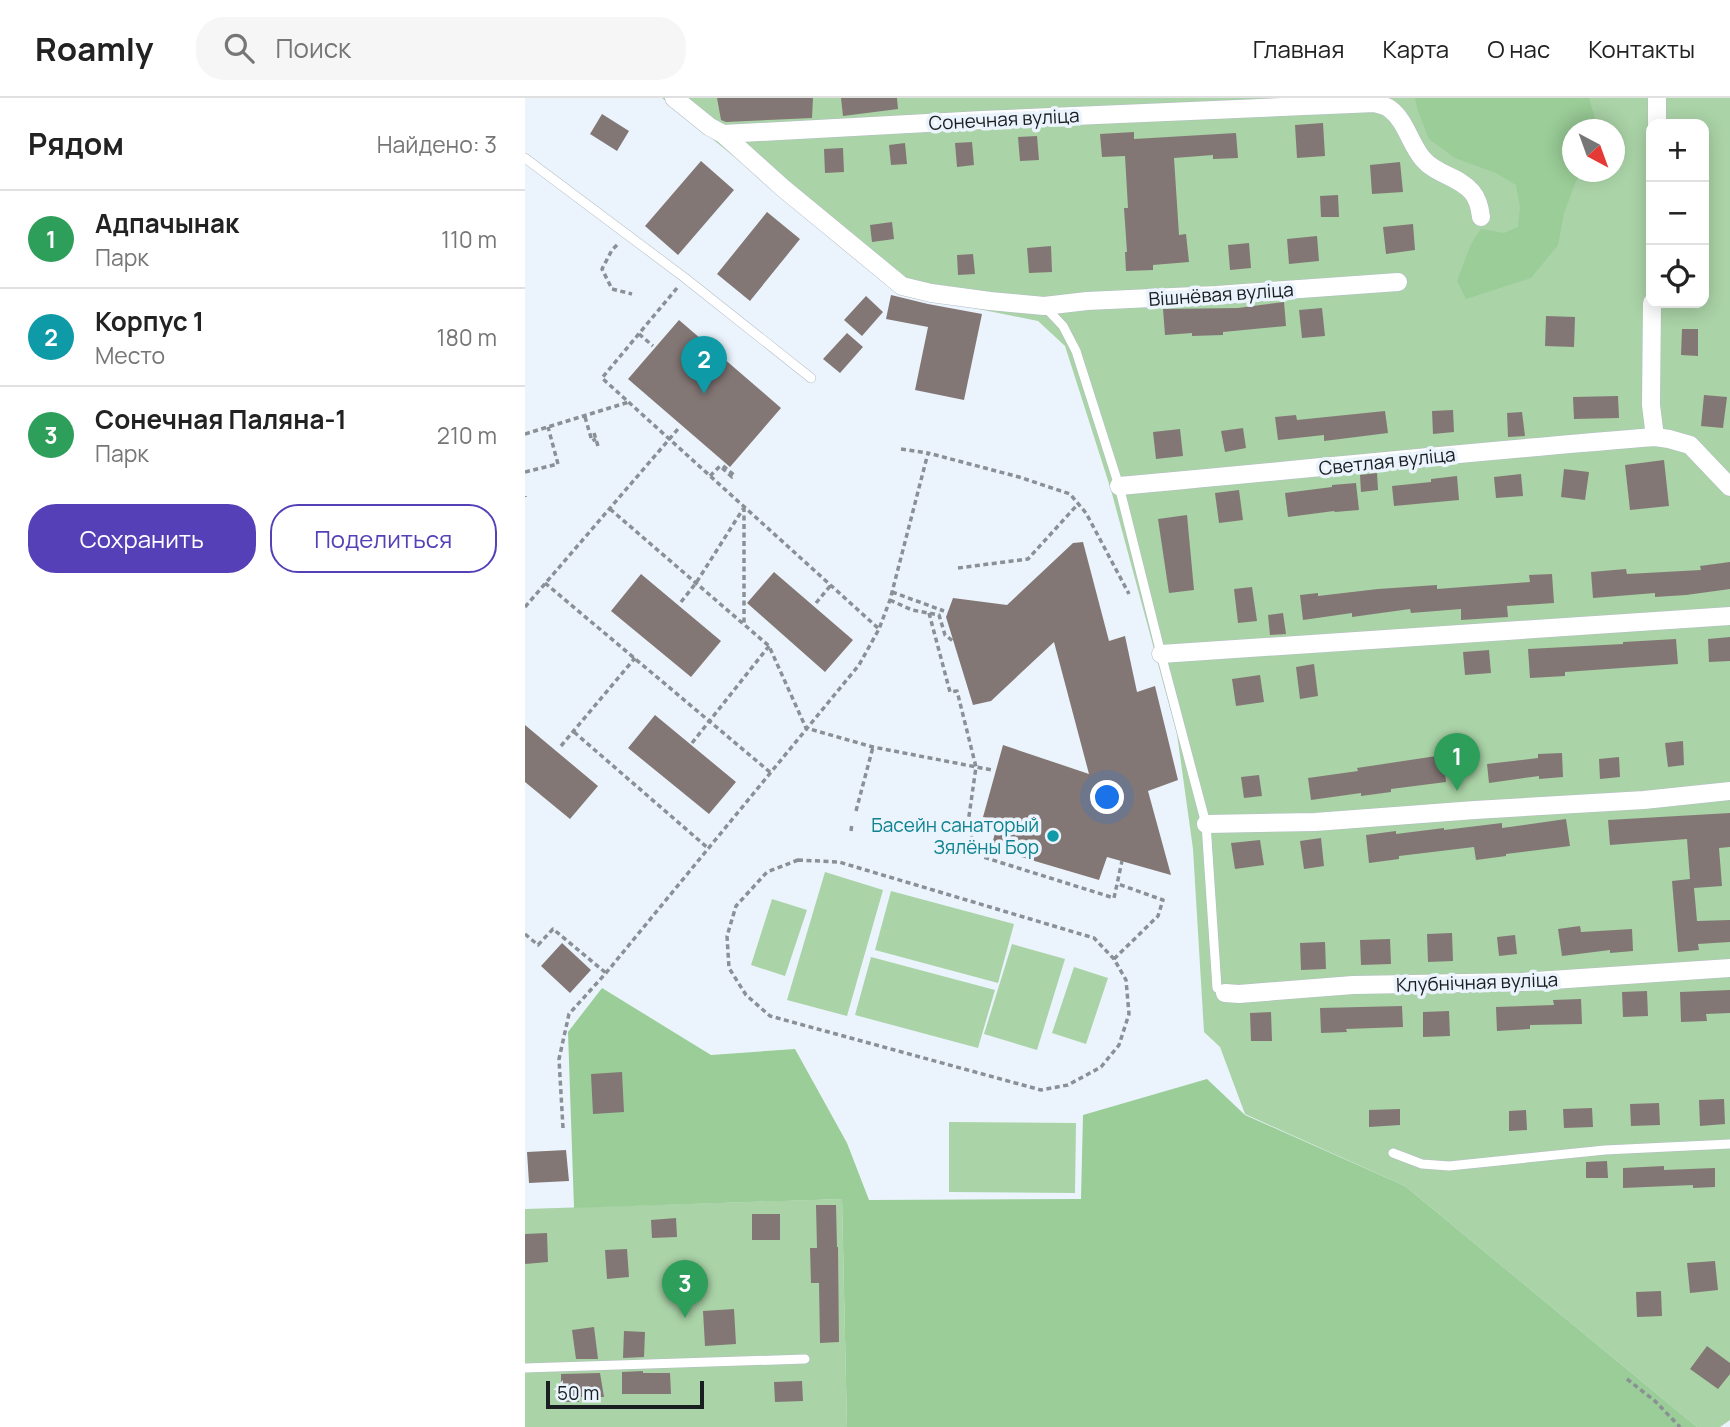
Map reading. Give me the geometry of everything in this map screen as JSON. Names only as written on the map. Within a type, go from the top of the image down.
[{"type":"street","name":"Вішнёвая вуліца","points":[[674,98],[723,134],[783,188],[902,286],[930,293],[1044,306],[1398,282]]},
{"type":"street","points":[[1657,98],[1657,119]]},
{"type":"street","name":"Сонечная вуліца","points":[[723,134],[1375,103],[1389,108],[1399,118],[1424,160],[1472,192],[1481,217]]},
{"type":"street","points":[[1652,308],[1651,405],[1655,437]]},
{"type":"street","name":"Светлая вуліца","points":[[1119,486],[1655,437],[1690,445],[1730,487]]},
{"type":"street","points":[[1161,654],[1730,616]]},
{"type":"street","points":[[1206,824],[1315,822],[1644,800],[1730,790]]},
{"type":"street","name":"Клубнічная вуліца","points":[[1224,993],[1239,995],[1353,985],[1522,982],[1730,968]]},
{"type":"lane","points":[[525,158],[685,278],[811,378]]},
{"type":"lane","points":[[1044,306],[1063,326],[1076,351],[1119,486],[1206,824],[1217,988],[1224,993]]},
{"type":"lane","points":[[1393,1153],[1422,1164],[1449,1166],[1605,1150],[1730,1144]]},
{"type":"lane","points":[[525,1368],[805,1359]]},
{"type":"path","points":[[613,250],[602,269],[612,289],[632,293]]},
{"type":"path","points":[[685,278],[602,378],[879,629]]},
{"type":"path","points":[[639,334],[653,346]]},
{"type":"path","points":[[525,434],[629,402]]},
{"type":"path","points":[[585,416],[592,441],[596,439]]},
{"type":"path","points":[[525,472],[558,464],[548,427]]},
{"type":"path","points":[[525,607],[678,429]]},
{"type":"path","points":[[594,433],[598,446]]},
{"type":"path","points":[[901,449],[928,453],[1019,477],[1070,494],[1086,513],[1134,603]]},
{"type":"path","points":[[563,1128],[559,1059],[569,1014],[606,973],[859,665],[879,629],[890,600],[928,453]]},
{"type":"path","points":[[710,476],[720,466],[732,477],[734,475],[721,464]]},
{"type":"path","points":[[958,568],[1028,559],[1078,504]]},
{"type":"path","points":[[681,602],[744,507]]},
{"type":"path","points":[[744,507],[744,625]]},
{"type":"path","points":[[610,509],[769,646],[806,728],[873,747],[992,770]]},
{"type":"path","points":[[545,583],[771,773]]},
{"type":"path","points":[[816,603],[831,585]]},
{"type":"path","points":[[892,593],[944,611]]},
{"type":"path","points":[[890,600],[912,610],[939,615],[945,635],[953,640]]},
{"type":"path","points":[[929,613],[950,692],[957,691],[976,767],[967,830],[982,857],[1114,898],[1122,861]]},
{"type":"path","points":[[692,743],[769,646]]},
{"type":"path","points":[[561,746],[635,659]]},
{"type":"path","points":[[574,732],[709,849]]},
{"type":"path","points":[[856,811],[873,747]]},
{"type":"path","points":[[851,831],[852,823]]},
{"type":"path","points":[[798,860],[839,862],[1094,938],[1114,959],[1126,980],[1129,1014],[1119,1045],[1101,1067],[1067,1085],[1041,1090],[770,1016],[746,995],[730,968],[727,936],[736,906],[767,872],[798,860]]},
{"type":"path","points":[[1114,959],[1158,916],[1163,900],[1118,884]]},
{"type":"path","points":[[525,934],[538,945],[553,929],[606,973]]},
{"type":"path","points":[[1627,1379],[1655,1401],[1681,1427]]},
{"type":"green space","points":[[662,98],[1730,98],[1730,1420],[1720,1427],[1697,1427],[1405,1186],[1245,1114],[1220,1047],[1204,1032],[1193,849],[1177,734],[1111,490],[1065,346],[1038,321],[934,300],[893,286]]},
{"type":"green space","points":[[1415,98],[1589,98],[1595,119],[1562,119],[1562,182],[1576,182],[1564,213],[1558,245],[1531,278],[1466,299],[1457,281],[1471,244],[1481,229],[1504,233],[1518,227],[1520,207],[1516,185],[1496,173],[1455,158],[1429,139]]},
{"type":"green space","points":[[825,872],[883,890],[847,1016],[787,1000]]},
{"type":"green space","points":[[891,891],[1014,924],[998,983],[875,950]]},
{"type":"green space","points":[[772,899],[807,910],[785,976],[751,965]]},
{"type":"green space","points":[[1012,944],[1065,959],[1037,1050],[984,1034]]},
{"type":"green space","points":[[871,957],[995,990],[978,1048],[855,1015]]},
{"type":"green space","points":[[1074,967],[1108,978],[1086,1044],[1052,1033]]},
{"type":"green space","points":[[602,988],[711,1055],[795,1049],[847,1143],[869,1200],[1081,1199],[1083,1115],[1207,1079],[1245,1115],[1405,1186],[1697,1427],[847,1427],[842,1199],[574,1208],[568,1032]]},
{"type":"green space","points":[[949,1122],[1076,1123],[1075,1193],[949,1192]]},
{"type":"green space","points":[[842,1199],[847,1427],[525,1427],[525,1209]]},
{"type":"building","points":[[717,98],[813,98],[812,118],[726,122],[721,120]]},
{"type":"building","points":[[841,98],[897,98],[898,109],[843,116]]},
{"type":"building","points":[[602,114],[629,131],[617,151],[590,134]]},
{"type":"building","points":[[1323,123],[1325,156],[1297,158],[1295,125]]},
{"type":"building","points":[[1134,132],[1134,139],[1236,133],[1238,158],[1213,159],[1213,155],[1174,158],[1179,235],[1186,234],[1189,262],[1153,265],[1153,270],[1126,271],[1124,208],[1128,208],[1125,156],[1102,157],[1100,134]]},
{"type":"building","points":[[1037,136],[1039,160],[1020,161],[1018,137]]},
{"type":"building","points":[[972,142],[974,165],[957,167],[955,143]]},
{"type":"building","points":[[905,143],[907,164],[891,165],[889,145]]},
{"type":"building","points":[[843,148],[844,172],[825,173],[824,149]]},
{"type":"building","points":[[701,161],[734,190],[678,255],[645,226]]},
{"type":"building","points":[[1400,162],[1403,192],[1372,194],[1370,165]]},
{"type":"building","points":[[1338,195],[1339,217],[1321,217],[1320,196]]},
{"type":"building","points":[[767,212],[800,239],[750,301],[717,274]]},
{"type":"building","points":[[892,222],[894,239],[872,242],[870,225]]},
{"type":"building","points":[[1413,224],[1415,250],[1386,254],[1383,227]]},
{"type":"building","points":[[1317,236],[1319,261],[1289,264],[1287,239]]},
{"type":"building","points":[[1249,243],[1251,268],[1230,270],[1228,245]]},
{"type":"building","points":[[1051,246],[1052,272],[1029,273],[1027,248]]},
{"type":"building","points":[[973,254],[975,274],[958,275],[957,255]]},
{"type":"building","points":[[891,295],[982,314],[964,400],[915,390],[928,327],[886,319]]},
{"type":"building","points":[[866,296],[883,312],[862,336],[844,320]]},
{"type":"building","points":[[1284,302],[1286,326],[1223,332],[1223,335],[1165,335],[1163,309],[1238,308]]},
{"type":"building","points":[[1322,308],[1325,336],[1302,338],[1299,310]]},
{"type":"building","points":[[1546,316],[1575,317],[1574,347],[1545,346]]},
{"type":"building","points":[[679,320],[781,408],[730,467],[628,379]]},
{"type":"building","points":[[1682,329],[1698,329],[1698,356],[1681,355]]},
{"type":"building","points":[[847,333],[863,347],[840,373],[823,359]]},
{"type":"building","points":[[1704,395],[1727,397],[1723,428],[1701,426]]},
{"type":"building","points":[[1618,396],[1619,418],[1574,419],[1573,397]]},
{"type":"building","points":[[1453,410],[1454,432],[1433,434],[1432,411]]},
{"type":"building","points":[[1385,411],[1388,433],[1324,441],[1324,435],[1278,440],[1275,417],[1296,415],[1297,420]]},
{"type":"building","points":[[1522,412],[1525,436],[1508,437],[1507,413]]},
{"type":"building","points":[[1243,428],[1246,448],[1225,452],[1221,431]]},
{"type":"building","points":[[1180,429],[1183,456],[1156,459],[1153,432]]},
{"type":"building","points":[[1664,460],[1669,506],[1630,510],[1625,465]]},
{"type":"building","points":[[1564,469],[1589,472],[1585,500],[1561,497]]},
{"type":"building","points":[[1377,473],[1378,490],[1361,492],[1360,475]]},
{"type":"building","points":[[1521,474],[1523,496],[1496,498],[1494,477]]},
{"type":"building","points":[[1457,476],[1459,500],[1394,506],[1392,486]]},
{"type":"building","points":[[1356,483],[1359,510],[1288,517],[1285,493]]},
{"type":"building","points":[[1239,490],[1243,520],[1219,523],[1215,493]]},
{"type":"building","points":[[1187,515],[1194,590],[1169,593],[1158,519]]},
{"type":"building","points":[[1083,542],[1109,641],[1125,636],[1137,692],[1155,686],[1178,780],[1148,791],[1171,875],[1107,857],[1099,880],[991,848],[998,822],[983,817],[1003,745],[1089,774],[1054,642],[991,701],[973,705],[946,617],[953,598],[1007,605],[1073,543]]},
{"type":"building","points":[[1730,562],[1730,589],[1686,595],[1655,597],[1655,593],[1593,598],[1591,572],[1626,569],[1627,574],[1701,570],[1700,566]]},
{"type":"building","points":[[774,572],[853,640],[825,672],[747,603]]},
{"type":"building","points":[[641,574],[721,641],[691,677],[611,611]]},
{"type":"building","points":[[1552,574],[1554,603],[1507,606],[1508,617],[1461,620],[1461,609],[1411,613],[1410,609],[1303,620],[1300,595],[1318,593],[1318,596],[1437,585],[1437,589],[1530,582],[1529,575]]},
{"type":"building","points":[[1252,587],[1257,621],[1238,623],[1234,589]]},
{"type":"building","points":[[1283,613],[1286,634],[1270,635],[1268,615]]},
{"type":"building","points":[[1730,637],[1730,661],[1709,662],[1708,639]]},
{"type":"building","points":[[1676,639],[1678,664],[1565,672],[1565,676],[1530,678],[1528,649]]},
{"type":"building","points":[[1489,650],[1491,673],[1465,675],[1463,652]]},
{"type":"building","points":[[1314,664],[1318,696],[1300,699],[1296,667]]},
{"type":"building","points":[[1260,675],[1264,702],[1236,706],[1232,679]]},
{"type":"building","points":[[655,715],[736,782],[709,814],[628,748]]},
{"type":"building","points":[[525,725],[598,786],[570,819],[525,782]]},
{"type":"building","points":[[1683,741],[1684,765],[1668,767],[1665,743]]},
{"type":"building","points":[[1562,753],[1563,777],[1539,779],[1539,776],[1489,783],[1487,764],[1538,758],[1538,754]]},
{"type":"building","points":[[1443,755],[1446,782],[1361,796],[1361,793],[1311,800],[1308,778]]},
{"type":"building","points":[[1619,757],[1620,777],[1600,779],[1599,759]]},
{"type":"building","points":[[1259,775],[1262,796],[1244,798],[1241,777]]},
{"type":"building","points":[[1730,813],[1730,847],[1719,848],[1722,886],[1694,888],[1697,921],[1730,920],[1730,942],[1698,944],[1699,950],[1678,952],[1672,881],[1690,879],[1687,839],[1610,845],[1608,820]]},
{"type":"building","points":[[1566,819],[1570,846],[1476,860],[1474,847],[1399,856],[1399,859],[1369,863],[1366,835],[1502,823],[1502,828]]},
{"type":"building","points":[[1321,838],[1324,866],[1304,869],[1300,841]]},
{"type":"building","points":[[1260,840],[1264,865],[1235,869],[1231,843]]},
{"type":"building","points":[[1580,926],[1581,932],[1632,929],[1633,951],[1610,953],[1610,950],[1562,956],[1558,929]]},
{"type":"building","points":[[1452,933],[1453,961],[1428,962],[1427,934]]},
{"type":"building","points":[[1515,935],[1517,954],[1499,956],[1497,937]]},
{"type":"building","points":[[1390,939],[1391,964],[1361,965],[1360,940]]},
{"type":"building","points":[[1325,942],[1326,969],[1301,970],[1300,943]]},
{"type":"building","points":[[562,943],[591,970],[570,993],[541,966]]},
{"type":"building","points":[[1730,990],[1730,1013],[1706,1014],[1707,1021],[1681,1022],[1680,992]]},
{"type":"building","points":[[1647,991],[1648,1016],[1623,1017],[1622,992]]},
{"type":"building","points":[[1581,999],[1582,1024],[1530,1025],[1530,1029],[1497,1031],[1496,1007],[1554,1005],[1553,1000]]},
{"type":"building","points":[[1402,1006],[1403,1027],[1346,1029],[1347,1032],[1321,1033],[1320,1008]]},
{"type":"building","points":[[1449,1011],[1450,1036],[1423,1037],[1423,1012]]},
{"type":"building","points":[[1271,1012],[1272,1041],[1251,1041],[1250,1013]]},
{"type":"building","points":[[622,1072],[624,1112],[593,1114],[591,1074]]},
{"type":"building","points":[[1724,1099],[1725,1124],[1700,1126],[1699,1100]]},
{"type":"building","points":[[1659,1103],[1660,1125],[1631,1126],[1630,1104]]},
{"type":"building","points":[[1592,1108],[1593,1127],[1564,1128],[1563,1109]]},
{"type":"building","points":[[1400,1109],[1400,1125],[1369,1127],[1369,1110]]},
{"type":"building","points":[[1526,1110],[1527,1130],[1509,1131],[1509,1111]]},
{"type":"building","points":[[566,1150],[569,1181],[529,1183],[527,1152]]},
{"type":"building","points":[[1607,1161],[1608,1178],[1586,1178],[1586,1162]]},
{"type":"building","points":[[1664,1166],[1664,1170],[1715,1168],[1715,1187],[1693,1188],[1693,1185],[1623,1188],[1623,1168]]},
{"type":"building","points":[[816,1205],[836,1205],[839,1342],[820,1343],[819,1283],[811,1283],[810,1248],[817,1248]]},
{"type":"building","points":[[752,1214],[780,1214],[780,1240],[752,1240]]},
{"type":"building","points":[[676,1218],[677,1237],[652,1238],[651,1220]]},
{"type":"building","points":[[547,1233],[548,1262],[525,1264],[525,1234]]},
{"type":"building","points":[[627,1249],[629,1277],[607,1279],[605,1250]]},
{"type":"building","points":[[1715,1261],[1718,1290],[1690,1293],[1687,1263]]},
{"type":"building","points":[[1661,1291],[1662,1316],[1637,1317],[1636,1292]]},
{"type":"building","points":[[734,1309],[736,1344],[705,1346],[703,1311]]},
{"type":"building","points":[[594,1327],[598,1359],[576,1359],[572,1330]]},
{"type":"building","points":[[624,1331],[645,1332],[644,1357],[623,1358]]},
{"type":"building","points":[[1707,1346],[1730,1363],[1730,1374],[1718,1389],[1690,1369]]},
{"type":"building","points":[[622,1372],[670,1373],[671,1394],[622,1394]]},
{"type":"building","points":[[600,1373],[604,1397],[579,1397],[579,1402],[561,1402],[561,1374]]},
{"type":"building","points":[[802,1381],[803,1401],[775,1402],[774,1382]]},
{"type":"place","name":"Корпус 1","points":[[704,394]]},
{"type":"place","name":"Адпачынак","points":[[1457,791]]},
{"type":"place","name":"Басейн санаторый Зялёны Бор","points":[[1053,836]]},
{"type":"place","name":"Сонечная Паляна-1","points":[[685,1318]]}]
